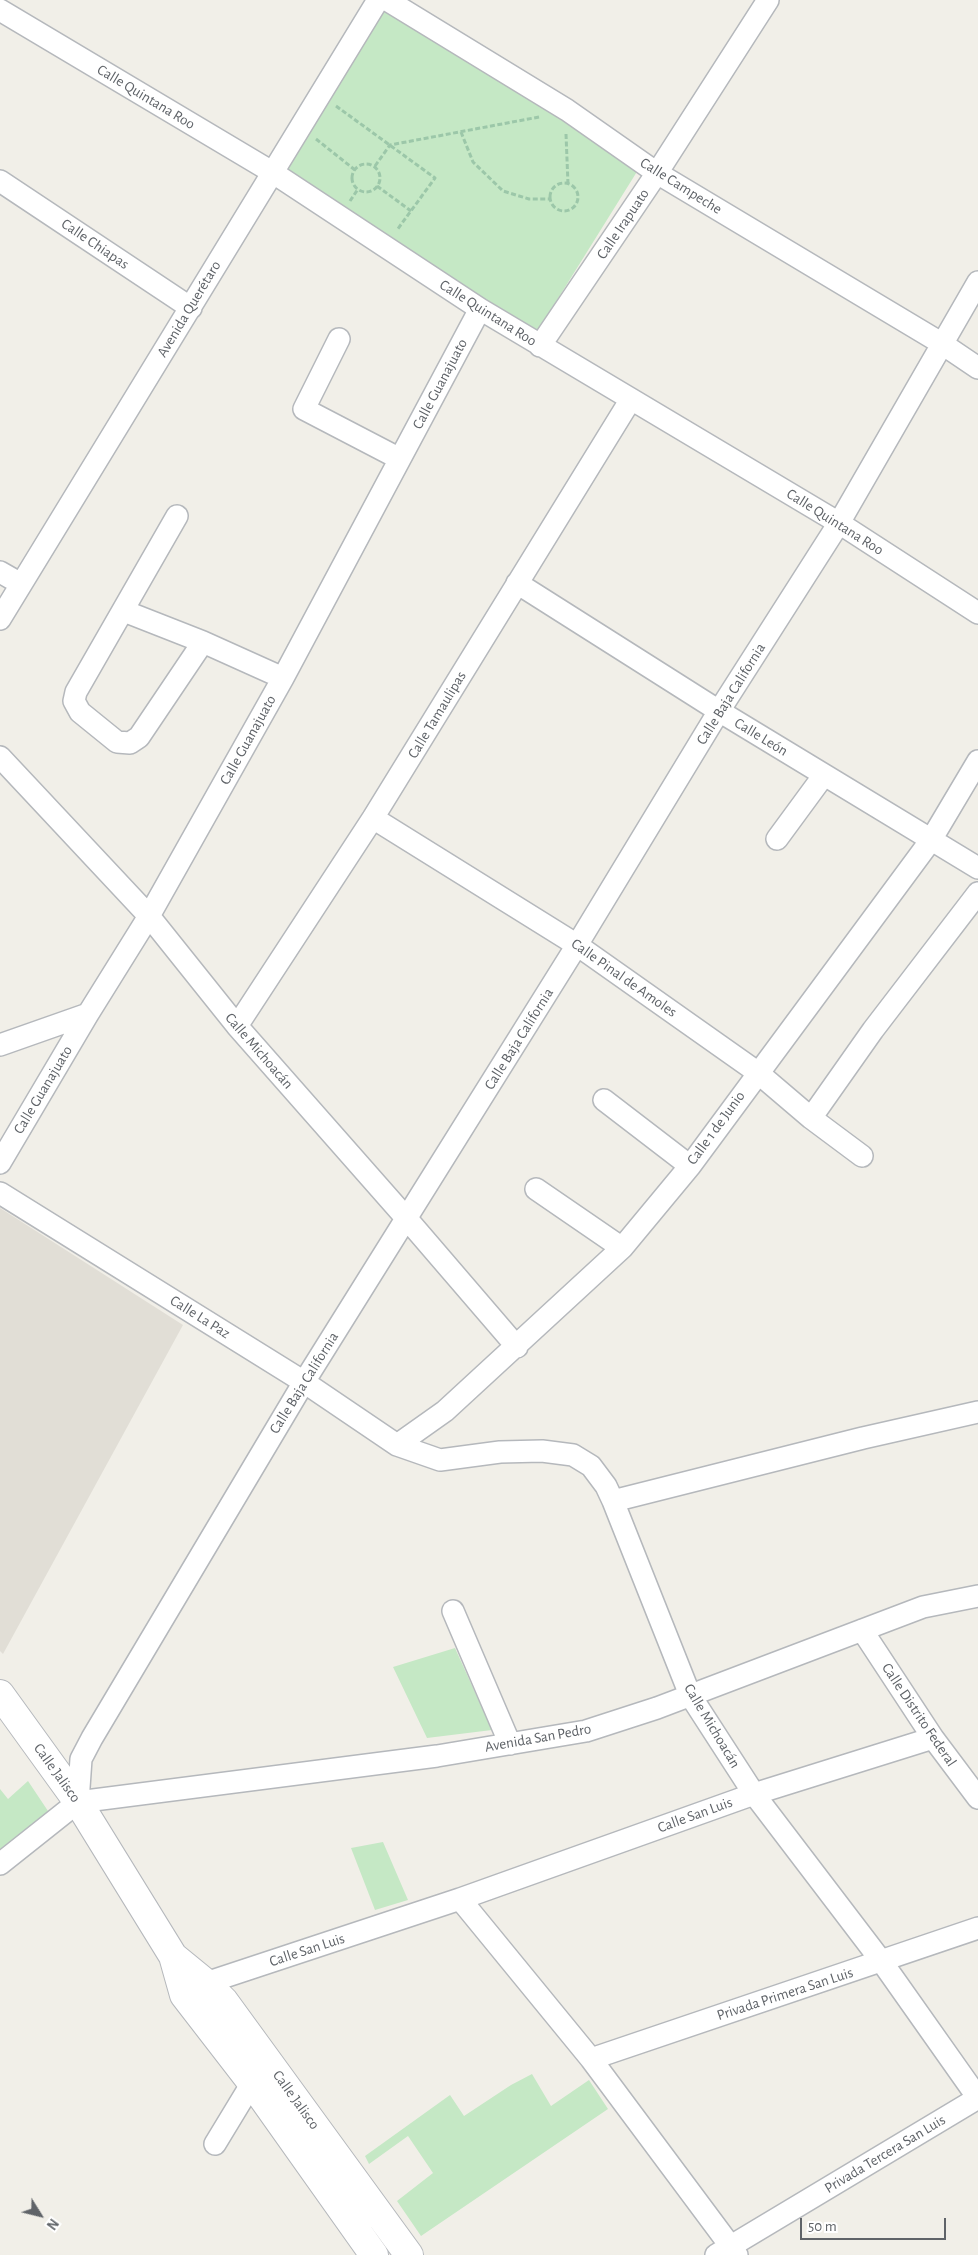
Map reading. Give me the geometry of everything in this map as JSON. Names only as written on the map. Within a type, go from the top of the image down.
[{"type":"street","name":"Avenida Querétaro","points":[[0,618],[378,0]]},
{"type":"street","name":"Calle Campeche","points":[[387,0],[567,110],[657,173],[941,343],[978,368]]},
{"type":"street","name":"Calle Irapuato","points":[[540,346],[657,173],[768,0]]},
{"type":"street","name":"Calle Quintana Roo","points":[[0,10],[272,172],[480,309],[839,523],[978,612]]},
{"type":"street","name":"Calle Chiapas","points":[[0,181],[191,308]]},
{"type":"street","name":"Calle Baja California","points":[[78,1802],[81,1759],[88,1745],[304,1382],[408,1219],[719,711],[839,523],[941,343],[978,282]]},
{"type":"street","name":"Calle Guanajuato","points":[[0,1163],[88,1014],[149,916],[282,678],[480,309]]},
{"type":"street","points":[[338,339],[304,409],[400,459]]},
{"type":"street","name":"Calle Tamaulipas","points":[[237,1026],[374,818],[631,400]]},
{"type":"street","points":[[177,516],[76,692],[74,702],[80,712],[117,742],[130,743],[139,737],[203,642]]},
{"type":"street","points":[[0,572],[21,584]]},
{"type":"street","name":"Calle León","points":[[517,583],[719,711],[931,840]]},
{"type":"street","points":[[124,611],[203,642],[282,678]]},
{"type":"street","name":"Calle Michoacán","points":[[0,756],[149,916],[237,1026],[408,1219],[517,1347]]},
{"type":"street","name":"Calle 1 de Junio","points":[[397,1445],[445,1411],[517,1347],[622,1248],[690,1166],[757,1072],[931,840],[978,761]]},
{"type":"street","points":[[778,839],[824,775]]},
{"type":"street","name":"Calle Pinal de Amoles","points":[[374,818],[577,945],[757,1072],[810,1118],[862,1156]]},
{"type":"street","points":[[931,840],[978,868]]},
{"type":"street","points":[[810,1118],[873,1030],[978,893]]},
{"type":"street","points":[[0,1045],[88,1014]]},
{"type":"street","points":[[604,1100],[690,1166]]},
{"type":"street","points":[[536,1189],[622,1248]]},
{"type":"street","name":"Calle La Paz","points":[[0,1193],[304,1382],[397,1445]]},
{"type":"street","points":[[613,1501],[863,1438],[978,1412]]},
{"type":"street","name":"Calle Michoacán","points":[[397,1445],[440,1460],[500,1452],[534,1451],[573,1456],[591,1466],[606,1486],[613,1501],[690,1696],[754,1794],[882,1962],[978,2098]]},
{"type":"street","name":"Avenida San Pedro","points":[[78,1802],[437,1756],[586,1731],[690,1696],[923,1607],[978,1596]]},
{"type":"street","points":[[453,1611],[510,1744]]},
{"type":"street","name":"Calle Distrito Federal","points":[[862,1630],[933,1738],[978,1798]]},
{"type":"street","name":"Calle Jalisco","points":[[0,1694],[78,1802],[252,2083],[374,2255]]},
{"type":"street","name":"Calle San Luis","points":[[195,1989],[460,1899],[754,1794],[933,1738]]},
{"type":"street","points":[[0,1864],[78,1802]]},
{"type":"street","points":[[460,1899],[591,2059],[727,2252]]},
{"type":"street","name":"Privada Primera San Luis","points":[[591,2059],[978,1928]]},
{"type":"street","name":"Calle Jalisco","points":[[195,1989],[224,2001],[409,2255]]},
{"type":"street","points":[[215,2144],[252,2083]]},
{"type":"street","name":"Privada Tercera San Luis","points":[[727,2252],[978,2098]]},
{"type":"path","points":[[329,100],[434,178],[396,231]]},
{"type":"path","points":[[374,166],[390,145],[546,116]]},
{"type":"path","points":[[566,130],[568,184]]},
{"type":"path","points":[[461,132],[473,162],[503,191],[528,199],[550,199]]},
{"type":"path","points":[[315,139],[355,170]]},
{"type":"path","points":[[364,164],[374,166],[380,177],[377,186],[370,191],[358,189],[352,179],[355,170],[364,164]]},
{"type":"path","points":[[562,183],[568,184],[576,191],[577,202],[574,207],[565,212],[555,209],[550,199],[552,189],[562,183]]},
{"type":"path","points":[[377,186],[411,211]]},
{"type":"shaded area","points":[[0,1208],[183,1325],[3,1654],[0,1651]]},
{"type":"green space","points":[[381,0],[643,162],[534,337],[276,172]]},
{"type":"green space","points":[[455,1648],[492,1730],[427,1738],[393,1667]]},
{"type":"green space","points":[[28,1781],[52,1817],[0,1856],[0,1789],[8,1799]]},
{"type":"green space","points":[[383,1842],[408,1900],[375,1910],[351,1848]]},
{"type":"green space","points":[[532,2074],[551,2106],[589,2080],[608,2109],[421,2236],[397,2201],[433,2173],[408,2136],[369,2164],[365,2156],[450,2095],[464,2116],[511,2085]]}]
